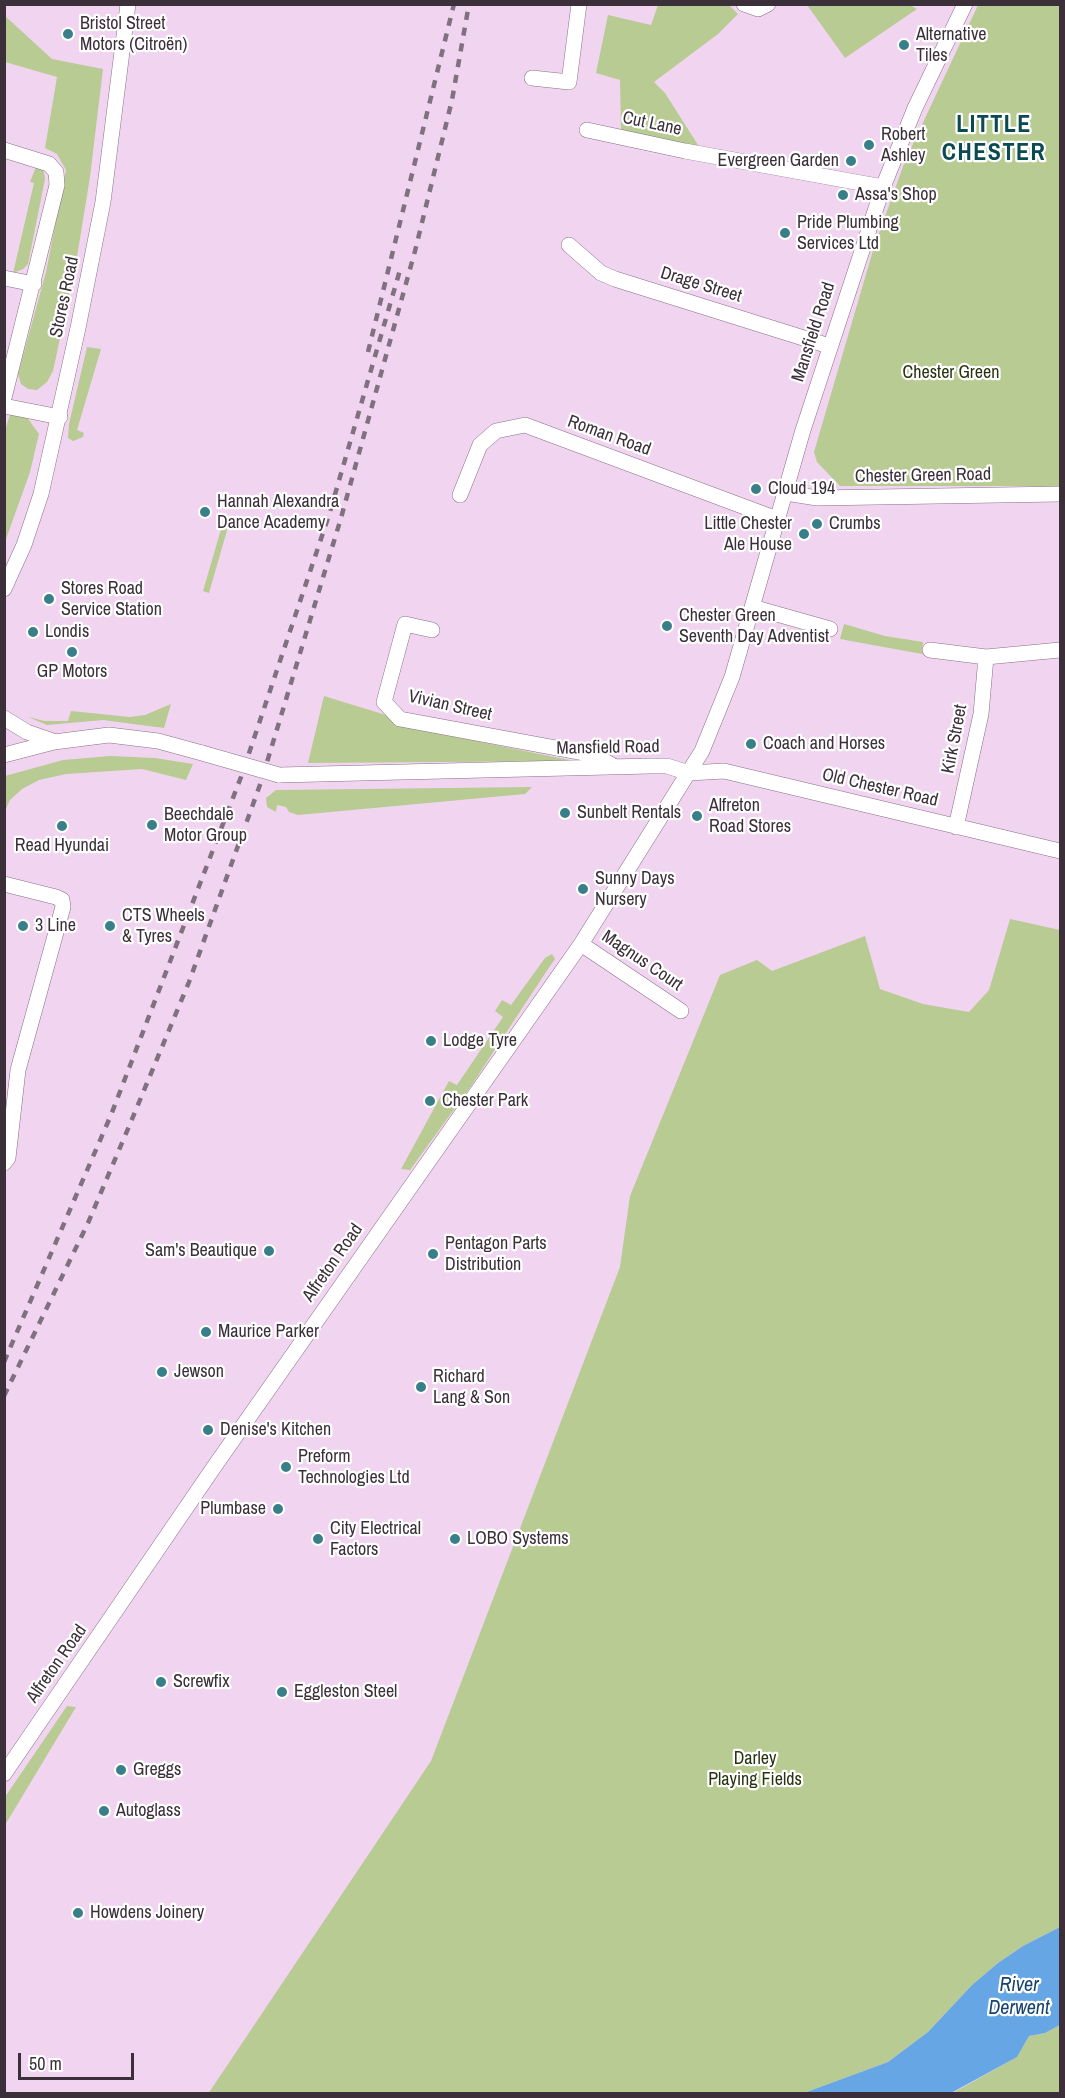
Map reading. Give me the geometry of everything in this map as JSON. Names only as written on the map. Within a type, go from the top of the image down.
[{"type":"street","name":"Stores Road","points":[[4,589],[24,545],[41,494],[60,417],[97,236],[128,4]]},
{"type":"street","points":[[532,78],[569,82],[579,4]]},
{"type":"street","points":[[744,4],[758,9],[768,4]]},
{"type":"street","name":"Mansfield Road","points":[[4,755],[54,742],[109,735],[158,741],[279,775],[667,766],[689,773],[712,731],[725,697],[829,346],[883,187],[915,108],[965,4]]},
{"type":"street","name":"Cut Lane","points":[[587,130],[710,156],[883,187]]},
{"type":"street","points":[[4,150],[49,164],[56,172],[57,185],[4,398]]},
{"type":"street","name":"Drage Street","points":[[569,245],[601,273],[615,279],[829,346]]},
{"type":"street","points":[[4,278],[34,284]]},
{"type":"street","points":[[4,406],[60,417]]},
{"type":"street","name":"Roman Road","points":[[460,495],[480,445],[496,430],[525,425],[777,519]]},
{"type":"street","name":"Chester Green Road","points":[[786,493],[818,498],[1060,494]]},
{"type":"street","points":[[752,607],[830,629]]},
{"type":"street","name":"Vivian Street","points":[[432,630],[405,624],[384,702],[400,719],[594,755],[616,767]]},
{"type":"street","points":[[930,650],[986,657],[1060,651]]},
{"type":"street","name":"Kirk Street","points":[[956,826],[981,714],[986,657]]},
{"type":"street","points":[[4,718],[27,732],[54,742]]},
{"type":"street","name":"Old Chester Road","points":[[689,773],[724,771],[1060,851]]},
{"type":"street","name":"Alfreton Road","points":[[4,1774],[214,1467],[581,944],[689,773]]},
{"type":"street","points":[[4,884],[56,897],[62,900],[63,907],[18,1070],[7,1156]]},
{"type":"street","name":"Magnus Court","points":[[581,944],[681,1011]]},
{"type":"green space","points":[[658,5],[729,5],[738,14],[718,34],[654,82],[665,93],[698,145],[694,149],[621,130],[620,80],[596,73],[608,15],[651,25]]},
{"type":"green space","points":[[807,5],[910,5],[917,9],[845,58]]},
{"type":"green space","name":"Chester Green","points":[[978,5],[1060,5],[1060,489],[1030,486],[840,486],[817,462],[814,452],[874,247],[905,161]]},
{"type":"green space","points":[[4,15],[52,59],[103,69],[90,177],[76,263],[53,371],[47,382],[37,390],[28,389],[21,384],[18,374],[46,272],[66,170],[57,154],[45,148],[57,77],[5,62]]},
{"type":"green space","points":[[37,164],[44,172],[45,179],[28,264],[13,273],[34,183],[30,182]]},
{"type":"green space","points":[[87,347],[101,349],[77,430],[84,433],[83,437],[73,441],[68,438],[69,424]]},
{"type":"green space","points":[[10,415],[26,416],[39,434],[30,472],[5,542],[5,430]]},
{"type":"green space","points":[[224,519],[230,520],[209,593],[203,591]]},
{"type":"green space","points":[[844,624],[885,636],[923,642],[922,654],[840,639]]},
{"type":"green space","points":[[324,696],[389,716],[397,725],[574,761],[308,763]]},
{"type":"green space","points":[[171,704],[164,728],[103,720],[47,725],[28,717],[45,721],[68,721],[71,711],[130,717],[145,715]]},
{"type":"green space","points":[[110,756],[155,758],[193,764],[186,780],[142,769],[66,774],[39,780],[22,789],[10,800],[5,811],[5,776],[63,760]]},
{"type":"green space","points":[[532,787],[525,794],[298,815],[289,812],[286,807],[277,805],[276,812],[267,807],[266,798],[276,790]]},
{"type":"green space","name":"Darley Playing Fields","points":[[1010,919],[1060,930],[1060,1927],[1023,1946],[998,1963],[972,1985],[928,2032],[888,2062],[804,2093],[208,2094],[431,1761],[620,1267],[630,1196],[720,975],[757,960],[772,971],[865,936],[880,989],[923,1004],[969,1012],[989,990]]},
{"type":"green space","points":[[552,954],[555,959],[471,1086],[410,1170],[401,1169],[449,1081],[457,1085],[503,1017],[495,1011],[502,1000],[511,1005],[545,958]]},
{"type":"green space","points":[[67,1706],[76,1707],[5,1825],[5,1797]]},
{"type":"green space","points":[[1060,2025],[1060,2093],[951,2094],[1017,2057],[1029,2036],[1045,2033]]},
{"type":"water","name":"River Derwent","points":[[1060,1927],[1060,2025],[1045,2033],[1029,2036],[1017,2057],[951,2093],[804,2093],[888,2062],[928,2032],[972,1985],[998,1963],[1023,1946]]},
{"type":"railway","points":[[368,352],[454,4]]},
{"type":"railway","points":[[4,1396],[88,1223],[130,1124],[189,982],[261,782],[341,518],[415,251],[452,100],[469,4]]},
{"type":"railway","points":[[4,1362],[111,1115],[241,777],[329,515],[400,270]]},
{"type":"place","name":"Bristol Street Motors (Citroën)","points":[[68,34]]},
{"type":"place","name":"Alternative Tiles","points":[[904,45]]},
{"type":"place","name":"Robert Ashley","points":[[869,145]]},
{"type":"place","name":"Evergreen Garden","points":[[851,161]]},
{"type":"place","name":"Assa's Shop","points":[[843,195]]},
{"type":"place","name":"Pride Plumbing Services Ltd","points":[[785,233]]},
{"type":"place","name":"Cloud 194","points":[[756,489]]},
{"type":"place","name":"Hannah Alexandra Dance Academy","points":[[205,512]]},
{"type":"place","name":"Crumbs","points":[[817,524]]},
{"type":"place","name":"Little Chester Ale House","points":[[804,534]]},
{"type":"place","name":"Stores Road Service Station","points":[[49,599]]},
{"type":"place","name":"Chester Green Seventh Day Adventist","points":[[667,626]]},
{"type":"place","name":"Londis","points":[[33,632]]},
{"type":"place","name":"GP Motors","points":[[72,652]]},
{"type":"place","name":"Coach and Horses","points":[[751,744]]},
{"type":"place","name":"Sunbelt Rentals","points":[[565,813]]},
{"type":"place","name":"Alfreton Road Stores","points":[[697,816]]},
{"type":"place","name":"Beechdale Motor Group","points":[[152,825]]},
{"type":"place","name":"Read Hyundai","points":[[62,826]]},
{"type":"place","name":"Sunny Days Nursery","points":[[583,889]]},
{"type":"place","name":"3 Line","points":[[23,926]]},
{"type":"place","name":"CTS Wheels & Tyres","points":[[110,926]]},
{"type":"place","name":"Lodge Tyre","points":[[431,1041]]},
{"type":"place","name":"Chester Park","points":[[430,1101]]},
{"type":"place","name":"Sam's Beautique","points":[[269,1251]]},
{"type":"place","name":"Pentagon Parts Distribution","points":[[433,1254]]},
{"type":"place","name":"Maurice Parker","points":[[206,1332]]},
{"type":"place","name":"Jewson","points":[[162,1372]]},
{"type":"place","name":"Richard Lang & Son","points":[[421,1387]]},
{"type":"place","name":"Denise's Kitchen","points":[[208,1430]]},
{"type":"place","name":"Preform Technologies Ltd","points":[[286,1467]]},
{"type":"place","name":"Plumbase","points":[[278,1509]]},
{"type":"place","name":"City Electrical Factors","points":[[318,1539]]},
{"type":"place","name":"LOBO Systems","points":[[455,1539]]},
{"type":"place","name":"Screwfix","points":[[161,1682]]},
{"type":"place","name":"Eggleston Steel","points":[[282,1692]]},
{"type":"place","name":"Greggs","points":[[121,1770]]},
{"type":"place","name":"Autoglass","points":[[104,1811]]},
{"type":"place","name":"Howdens Joinery","points":[[78,1913]]},
{"type":"district","name":"LITTLE CHESTER","points":[[994,140]]}]
